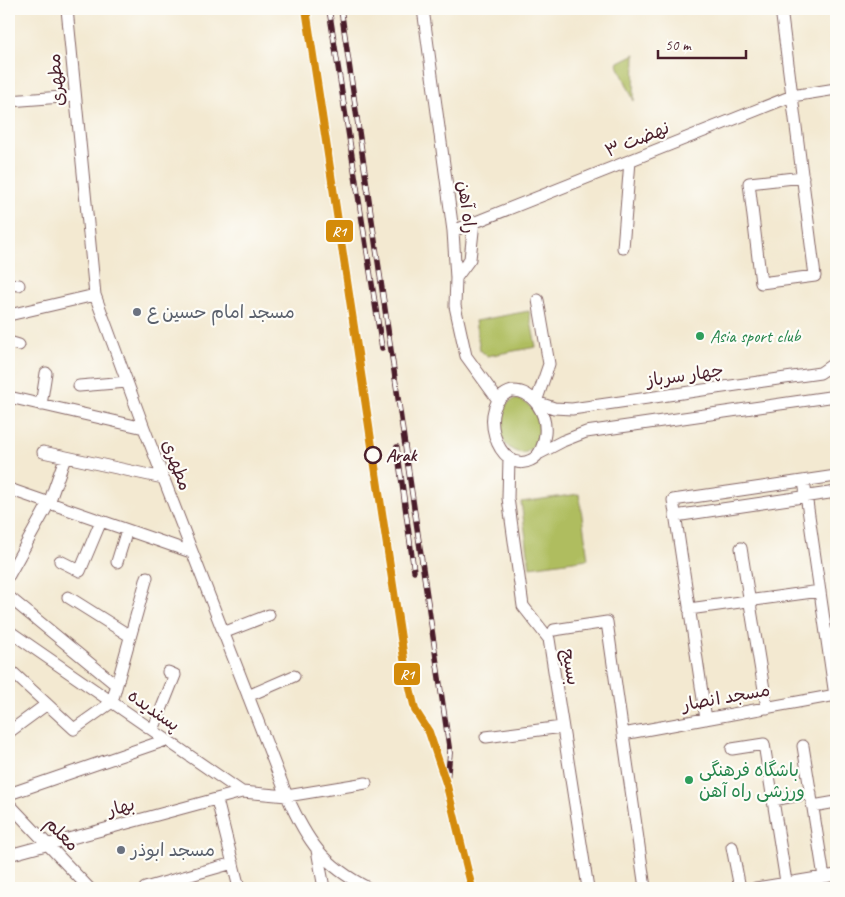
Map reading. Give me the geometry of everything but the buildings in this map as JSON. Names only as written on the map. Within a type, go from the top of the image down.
[{"type":"street","name":"مطهری","points":[[66,9],[95,296],[191,552],[286,796],[303,831],[316,850],[337,870],[368,888]]},
{"type":"street","name":"راه آهن","points":[[422,9],[453,231],[456,278],[455,306],[466,356],[498,400]]},
{"type":"street","points":[[781,9],[816,276],[761,283],[749,183],[803,177]]},
{"type":"street","name":"نهضت ۳","points":[[453,231],[792,96],[836,89]]},
{"type":"street","points":[[9,101],[75,96]]},
{"type":"street","points":[[623,248],[630,161]]},
{"type":"street","points":[[456,278],[470,259],[474,222]]},
{"type":"street","points":[[9,315],[95,296]]},
{"type":"street","points":[[536,402],[549,364],[538,300]]},
{"type":"street","name":"چهار سرباز","points":[[536,402],[554,408],[572,409],[820,373],[836,362]]},
{"type":"street","points":[[41,404],[46,373]]},
{"type":"street","points":[[79,386],[127,382]]},
{"type":"street","points":[[540,453],[544,444],[545,427],[536,402],[529,395],[516,390],[508,392],[498,400],[493,414],[493,431],[499,447],[509,458],[517,462],[526,462],[563,440],[586,432],[836,396]]},
{"type":"street","points":[[9,397],[144,428]]},
{"type":"street","points":[[43,452],[163,478]]},
{"type":"street","points":[[11,568],[48,503],[65,458]]},
{"type":"street","name":"بسیج","points":[[509,458],[508,498],[523,606],[549,640],[588,888]]},
{"type":"street","points":[[706,719],[673,500],[836,476]]},
{"type":"street","points":[[804,481],[836,696]]},
{"type":"street","points":[[9,489],[191,552]]},
{"type":"street","points":[[675,516],[836,492]]},
{"type":"street","points":[[60,561],[80,571],[101,521]]},
{"type":"street","points":[[117,562],[128,530]]},
{"type":"street","points":[[741,548],[767,708]]},
{"type":"street","points":[[9,669],[74,729],[112,702],[115,684],[147,577]]},
{"type":"street","points":[[689,609],[820,592]]},
{"type":"street","points":[[9,597],[115,684]]},
{"type":"street","points":[[68,597],[130,636]]},
{"type":"street","points":[[101,618],[104,606]]},
{"type":"street","points":[[223,632],[269,615]]},
{"type":"street","points":[[554,630],[606,622],[645,888]]},
{"type":"street","name":"پسندیده","points":[[9,631],[242,792],[286,796],[366,783]]},
{"type":"street","points":[[152,730],[175,675],[168,672]]},
{"type":"street","points":[[248,696],[294,676]]},
{"type":"street","name":"مسجد انصار","points":[[623,734],[836,696]]},
{"type":"street","points":[[9,732],[46,704]]},
{"type":"street","points":[[486,737],[562,726]]},
{"type":"street","points":[[9,794],[166,740]]},
{"type":"street","points":[[732,749],[764,744],[787,886]]},
{"type":"street","points":[[803,746],[824,877]]},
{"type":"street","name":"بهار","points":[[9,855],[242,792]]},
{"type":"street","points":[[773,800],[810,793]]},
{"type":"street","points":[[217,800],[239,888]]},
{"type":"street","points":[[813,806],[836,802]]},
{"type":"street","name":"معلم","points":[[9,804],[89,888]]},
{"type":"street","points":[[732,847],[740,888]]},
{"type":"street","points":[[316,850],[324,888]]},
{"type":"street","points":[[145,888],[233,863]]},
{"type":"street","points":[[756,888],[787,886],[836,875]]},
{"type":"green space","points":[[635,54],[634,101],[617,63]]},
{"type":"green space","points":[[529,311],[536,347],[487,356],[480,350],[475,321]]},
{"type":"green space","points":[[514,399],[523,401],[530,406],[538,423],[539,432],[537,440],[532,448],[524,453],[515,451],[508,446],[502,439],[500,430],[501,412],[506,404]]},
{"type":"green space","points":[[579,494],[588,559],[530,567],[521,502]]},
{"type":"green space","points":[[836,882],[836,888],[802,888]]},
{"type":"railway","points":[[306,9],[405,665],[415,710],[429,732],[447,786],[472,888]]},
{"type":"railway","points":[[329,9],[382,348]]},
{"type":"railway","points":[[341,9],[450,753],[447,781]]},
{"type":"railway","points":[[397,447],[414,571]]},
{"type":"transit line","name":"R1","points":[[306,9],[405,665],[415,710],[429,732],[447,786],[472,888]]},
{"type":"place","name":"مسجد امام حسین ع","points":[[137,312]]},
{"type":"place","name":"Asia sport club","points":[[700,336]]},
{"type":"place","name":"Arak","points":[[373,455]]},
{"type":"place","name":"باشگاه فرهنگی ورزشی راه آهن","points":[[689,780]]},
{"type":"place","name":"مسجد ابوذر","points":[[121,850]]}]
